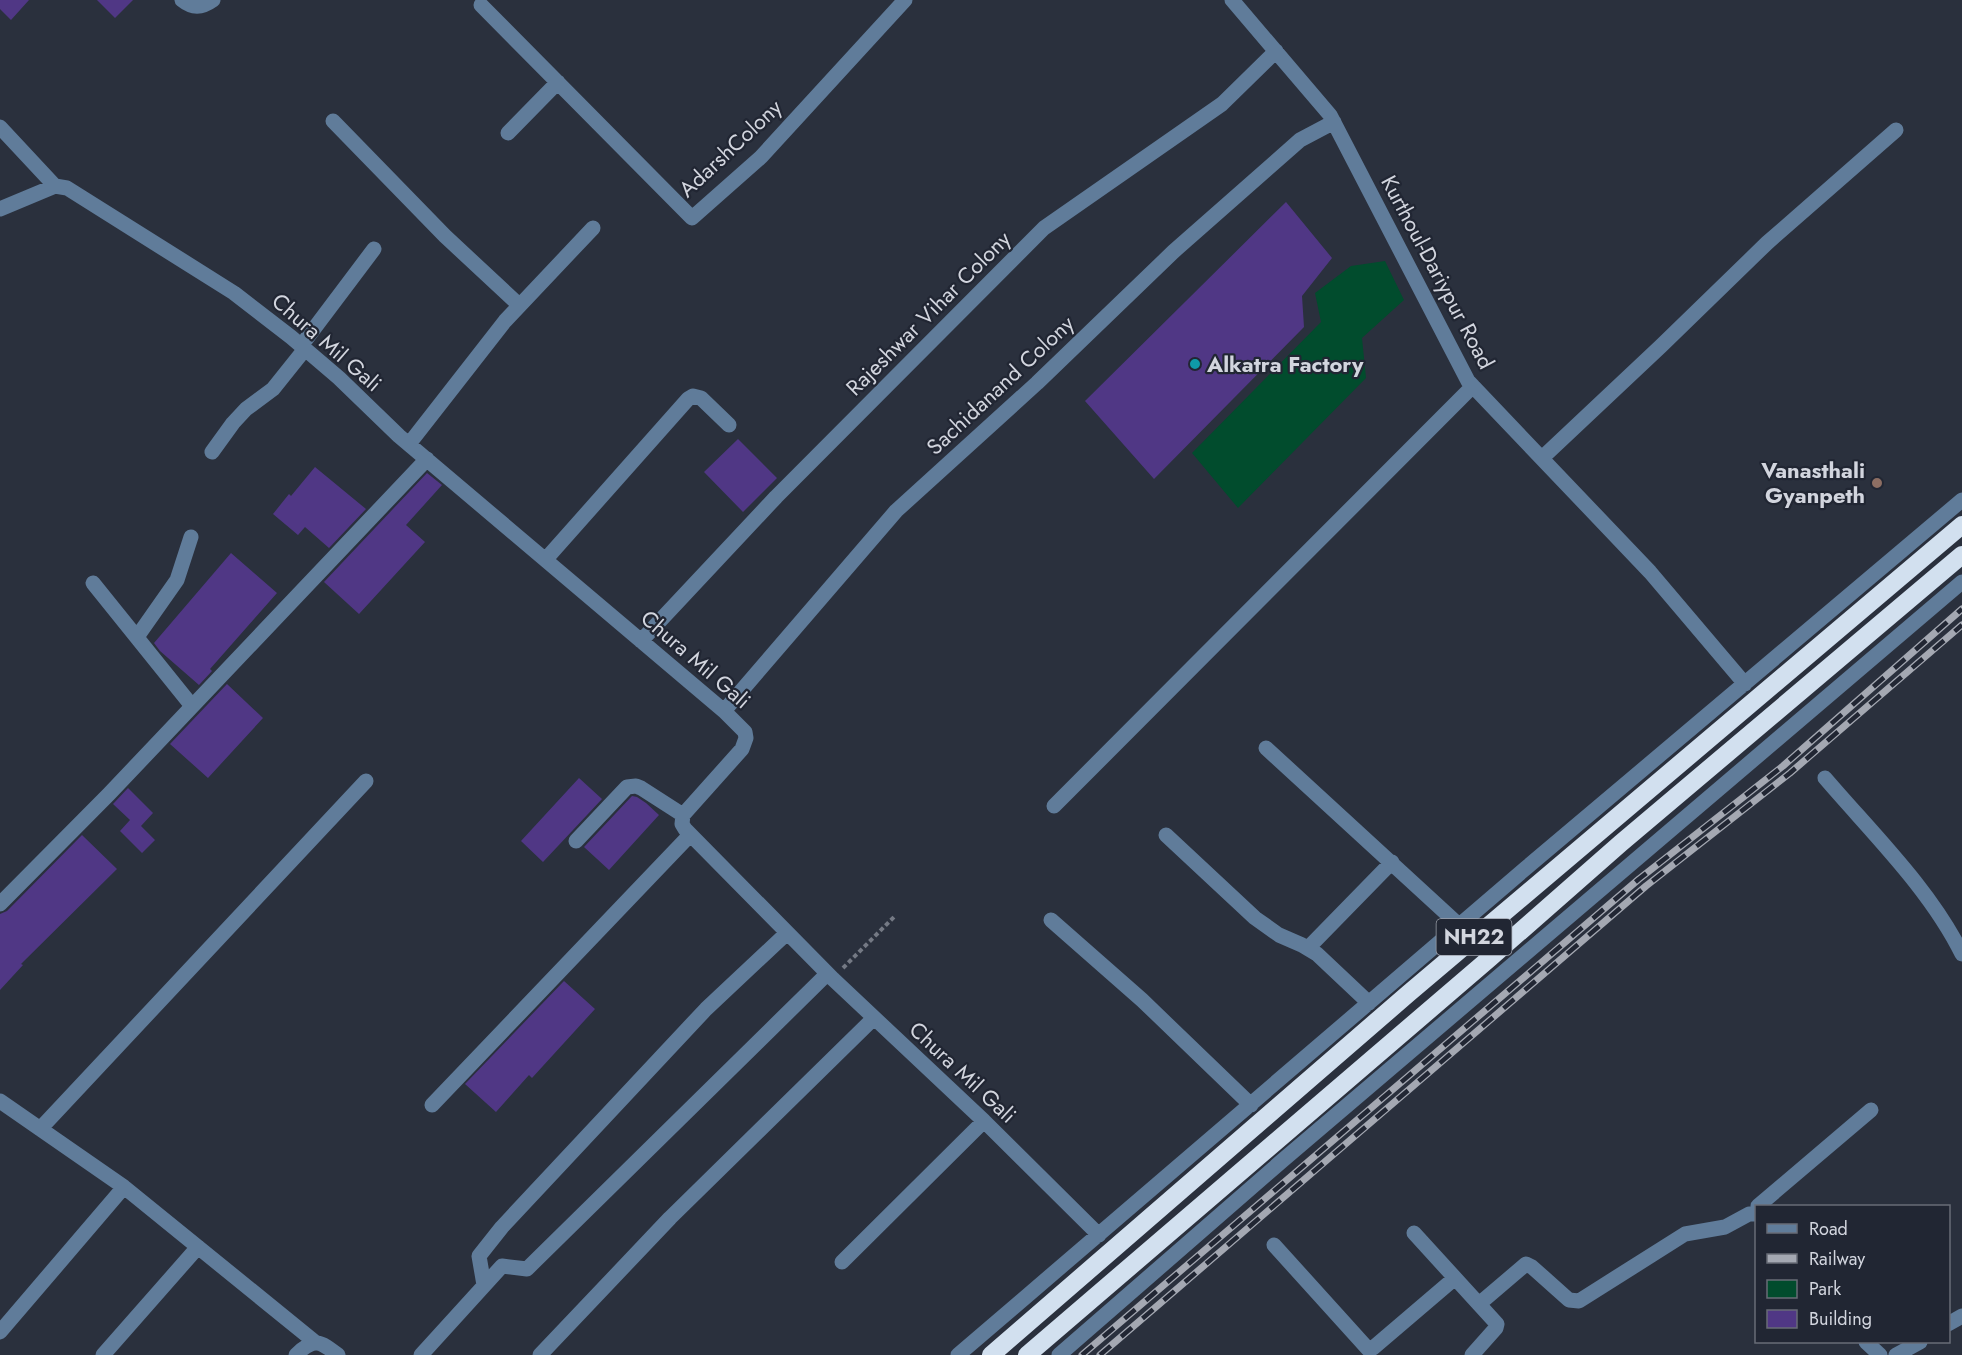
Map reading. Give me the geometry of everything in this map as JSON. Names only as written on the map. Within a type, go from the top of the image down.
[{"type":"highway","name":"NH22","points":[[991,1355],[1400,1000],[1962,525]]},
{"type":"highway","name":"NH22","points":[[1027,1355],[1622,843],[1962,555]]},
{"type":"street","points":[[182,0],[194,7],[201,7],[213,0]]},
{"type":"street","name":"AdarshColony","points":[[481,5],[692,218],[761,157],[905,0]]},
{"type":"street","name":"Kurthoul-Dariypur Road","points":[[1232,0],[1334,122],[1473,386],[1650,572],[1745,684]]},
{"type":"street","name":"Rajeshwar Vihar Colony","points":[[641,641],[776,497],[1044,228],[1222,104],[1276,51]]},
{"type":"street","points":[[508,133],[558,82]]},
{"type":"street","points":[[333,121],[445,237],[519,306]]},
{"type":"street","name":"Sachidanand Colony","points":[[724,711],[896,511],[1037,383],[1190,237],[1300,140],[1334,122]]},
{"type":"street","points":[[0,127],[55,186],[0,208]]},
{"type":"street","points":[[1542,458],[1767,243],[1896,130]]},
{"type":"street","name":"Chura Mil Gali","points":[[55,186],[75,191],[234,293],[303,348],[409,444],[724,711],[745,732],[745,743],[683,815],[682,824],[690,835],[830,976],[1099,1235]]},
{"type":"street","points":[[409,444],[519,306],[593,228]]},
{"type":"street","points":[[212,452],[246,409],[273,389],[374,249]]},
{"type":"street","points":[[1054,806],[1473,386]]},
{"type":"street","points":[[546,559],[688,399],[693,396],[700,399],[729,425]]},
{"type":"street","points":[[0,904],[427,459]]},
{"type":"street","points":[[958,1355],[1962,500]]},
{"type":"street","points":[[137,637],[177,580],[191,537]]},
{"type":"street","points":[[1059,1355],[1283,1160],[1962,582]]},
{"type":"street","points":[[93,583],[192,706]]},
{"type":"street","points":[[1846,599],[1887,648]]},
{"type":"street","points":[[1266,748],[1460,926]]},
{"type":"street","points":[[1825,778],[1924,892],[1960,947]]},
{"type":"street","points":[[40,1129],[366,781]]},
{"type":"street","points":[[576,841],[627,788],[632,786],[641,788],[683,815]]},
{"type":"street","points":[[432,1104],[690,835]]},
{"type":"street","points":[[1166,835],[1260,923],[1279,935],[1308,948],[1329,964],[1369,1003]]},
{"type":"street","points":[[1308,948],[1392,862]]},
{"type":"street","points":[[1051,920],[1143,1000],[1251,1105]]},
{"type":"street","points":[[484,1285],[479,1256],[502,1227],[706,1009],[787,933]]},
{"type":"street","points":[[421,1355],[502,1266],[527,1269],[830,976]]},
{"type":"street","points":[[540,1355],[670,1218],[874,1018]]},
{"type":"street","points":[[0,1101],[124,1187],[315,1342]]},
{"type":"street","points":[[1762,1205],[1870,1110]]},
{"type":"street","points":[[842,1262],[984,1122]]},
{"type":"street","points":[[0,1332],[124,1187]]},
{"type":"street","points":[[1146,1195],[1186,1245]]},
{"type":"street","points":[[1479,1304],[1526,1264],[1569,1300],[1578,1301],[1685,1234],[1725,1227],[1755,1211]]},
{"type":"street","points":[[1414,1233],[1497,1326],[1472,1355]]},
{"type":"street","points":[[1274,1245],[1368,1349],[1373,1348],[1455,1278]]},
{"type":"street","points":[[103,1355],[198,1247]]},
{"type":"street","points":[[296,1355],[315,1342],[321,1343],[338,1355]]},
{"type":"street","points":[[1896,1355],[1917,1343]]},
{"type":"path","points":[[830,976],[895,916]]},
{"type":"green space","points":[[1385,261],[1404,300],[1362,338],[1366,378],[1238,508],[1192,453],[1321,322],[1315,293],[1351,266]]},
{"type":"building","points":[[0,0],[29,0],[11,20],[0,9]]},
{"type":"building","points":[[97,0],[133,0],[115,18]]},
{"type":"building","name":"Alkatra Factory","points":[[1286,202],[1332,258],[1302,296],[1304,327],[1154,479],[1085,401]]},
{"type":"building","points":[[738,439],[777,478],[743,512],[704,472]]},
{"type":"building","points":[[315,467],[366,509],[329,548],[305,527],[298,535],[273,514]]},
{"type":"building","points":[[427,473],[442,485],[406,525],[425,542],[359,614],[324,582]]},
{"type":"building","points":[[231,553],[277,593],[210,669],[212,671],[199,685],[154,643]]},
{"type":"building","points":[[227,684],[263,718],[208,778],[170,744]]},
{"type":"building","points":[[579,778],[602,799],[543,862],[521,841]]},
{"type":"building","points":[[128,788],[153,813],[141,826],[155,840],[142,853],[120,831],[130,820],[113,804]]},
{"type":"building","points":[[632,796],[646,803],[659,815],[609,870],[584,847]]},
{"type":"building","points":[[82,835],[117,869],[21,964],[23,965],[0,990],[0,914],[7,911]]},
{"type":"building","points":[[564,981],[595,1009],[532,1078],[529,1075],[496,1112],[465,1084]]},
{"type":"railway","points":[[1082,1355],[1639,879],[1783,766],[1962,609]]},
{"type":"railway","points":[[1100,1355],[1646,886],[1790,773],[1962,625]]},
{"type":"place","name":"Alkatra Factory","points":[[1195,364]]},
{"type":"place","name":"Vanasthali Gyanpeth","points":[[1877,483]]}]
